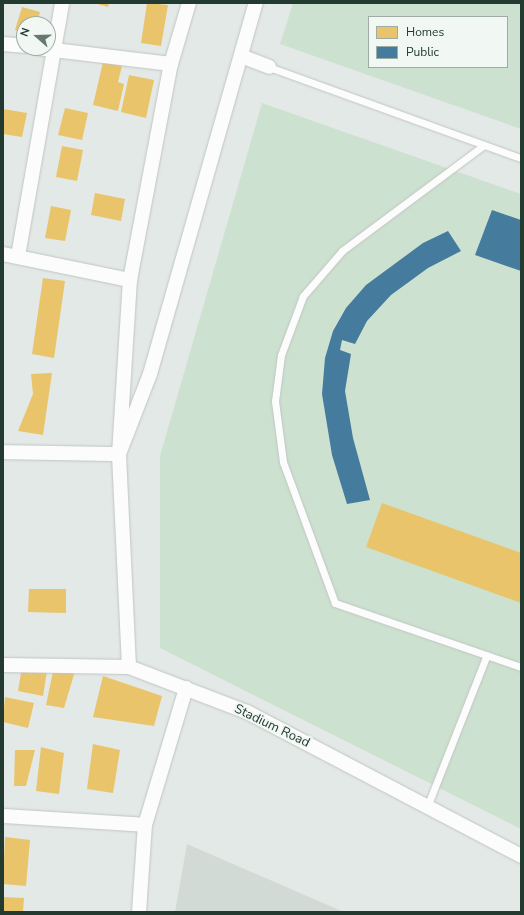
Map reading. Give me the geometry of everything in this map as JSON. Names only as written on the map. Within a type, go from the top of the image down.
[{"type":"street","points":[[56,34],[62,3]]},
{"type":"street","points":[[129,667],[119,454],[130,280],[171,64],[189,3]]},
{"type":"street","points":[[119,454],[150,374],[256,3]]},
{"type":"street","points":[[3,44],[16,45]]},
{"type":"street","points":[[56,50],[171,64]]},
{"type":"street","points":[[18,256],[52,56]]},
{"type":"street","points":[[241,56],[270,67]]},
{"type":"street","points":[[3,254],[130,280]]},
{"type":"street","points":[[3,452],[119,454]]},
{"type":"street","name":"Stadium Road","points":[[3,665],[129,667],[186,688],[247,712],[521,856]]},
{"type":"street","points":[[139,912],[145,825],[186,688]]},
{"type":"street","points":[[3,816],[145,825]]},
{"type":"lane","points":[[270,67],[521,158]]},
{"type":"lane","points":[[484,144],[342,251],[303,296],[281,355],[275,401],[283,462],[335,603],[521,667]]},
{"type":"lane","points":[[427,807],[487,655]]},
{"type":"shaded area","points":[[187,844],[344,912],[175,912]]},
{"type":"green space","points":[[293,3],[521,3],[521,129],[280,44]]},
{"type":"green space","points":[[262,103],[521,194],[521,829],[160,648],[160,456]]},
{"type":"building: Homes","points":[[94,3],[109,3],[108,7]]},
{"type":"building: Homes","points":[[147,3],[168,5],[161,46],[141,43]]},
{"type":"building: Homes","points":[[22,7],[40,12],[39,16],[19,16]]},
{"type":"building: Homes","points":[[103,62],[122,66],[118,82],[124,84],[118,111],[93,105]]},
{"type":"building: Homes","points":[[129,75],[154,80],[146,118],[121,112]]},
{"type":"building: Homes","points":[[65,108],[88,113],[82,140],[58,135]]},
{"type":"building: Homes","points":[[3,109],[27,113],[22,137],[3,134]]},
{"type":"building: Homes","points":[[62,146],[83,150],[77,181],[56,177]]},
{"type":"building: Homes","points":[[95,193],[125,199],[121,221],[91,215]]},
{"type":"building: Homes","points":[[51,206],[71,210],[65,241],[45,238]]},
{"type":"building: Homes","points":[[43,278],[65,281],[54,358],[32,354]]},
{"type":"building: Homes","points":[[52,373],[43,435],[18,431],[33,394],[31,374]]},
{"type":"building: Homes","points":[[382,503],[521,553],[521,603],[366,547]]},
{"type":"building: Homes","points":[[29,589],[66,589],[66,613],[28,612]]},
{"type":"building: Homes","points":[[22,667],[47,671],[43,696],[18,691]]},
{"type":"building: Homes","points":[[54,667],[75,671],[64,708],[46,705]]},
{"type":"building: Homes","points":[[103,676],[162,696],[154,726],[93,717]]},
{"type":"building: Homes","points":[[5,697],[34,703],[28,728],[3,722]]},
{"type":"building: Homes","points":[[93,744],[120,750],[113,793],[87,789]]},
{"type":"building: Homes","points":[[41,747],[64,753],[59,794],[36,791]]},
{"type":"building: Homes","points":[[15,750],[35,750],[26,786],[14,786]]},
{"type":"building: Homes","points":[[5,837],[30,840],[26,886],[3,884]]},
{"type":"building: Homes","points":[[3,897],[24,898],[23,912],[3,912]]},
{"type":"building: Public","points":[[492,210],[521,220],[521,271],[475,255]]},
{"type":"building: Public","points":[[448,231],[461,251],[428,268],[391,295],[367,321],[355,344],[342,340],[340,350],[351,354],[345,391],[353,438],[370,500],[347,504],[332,455],[322,394],[325,358],[333,331],[346,308],[366,285],[423,243]]}]
